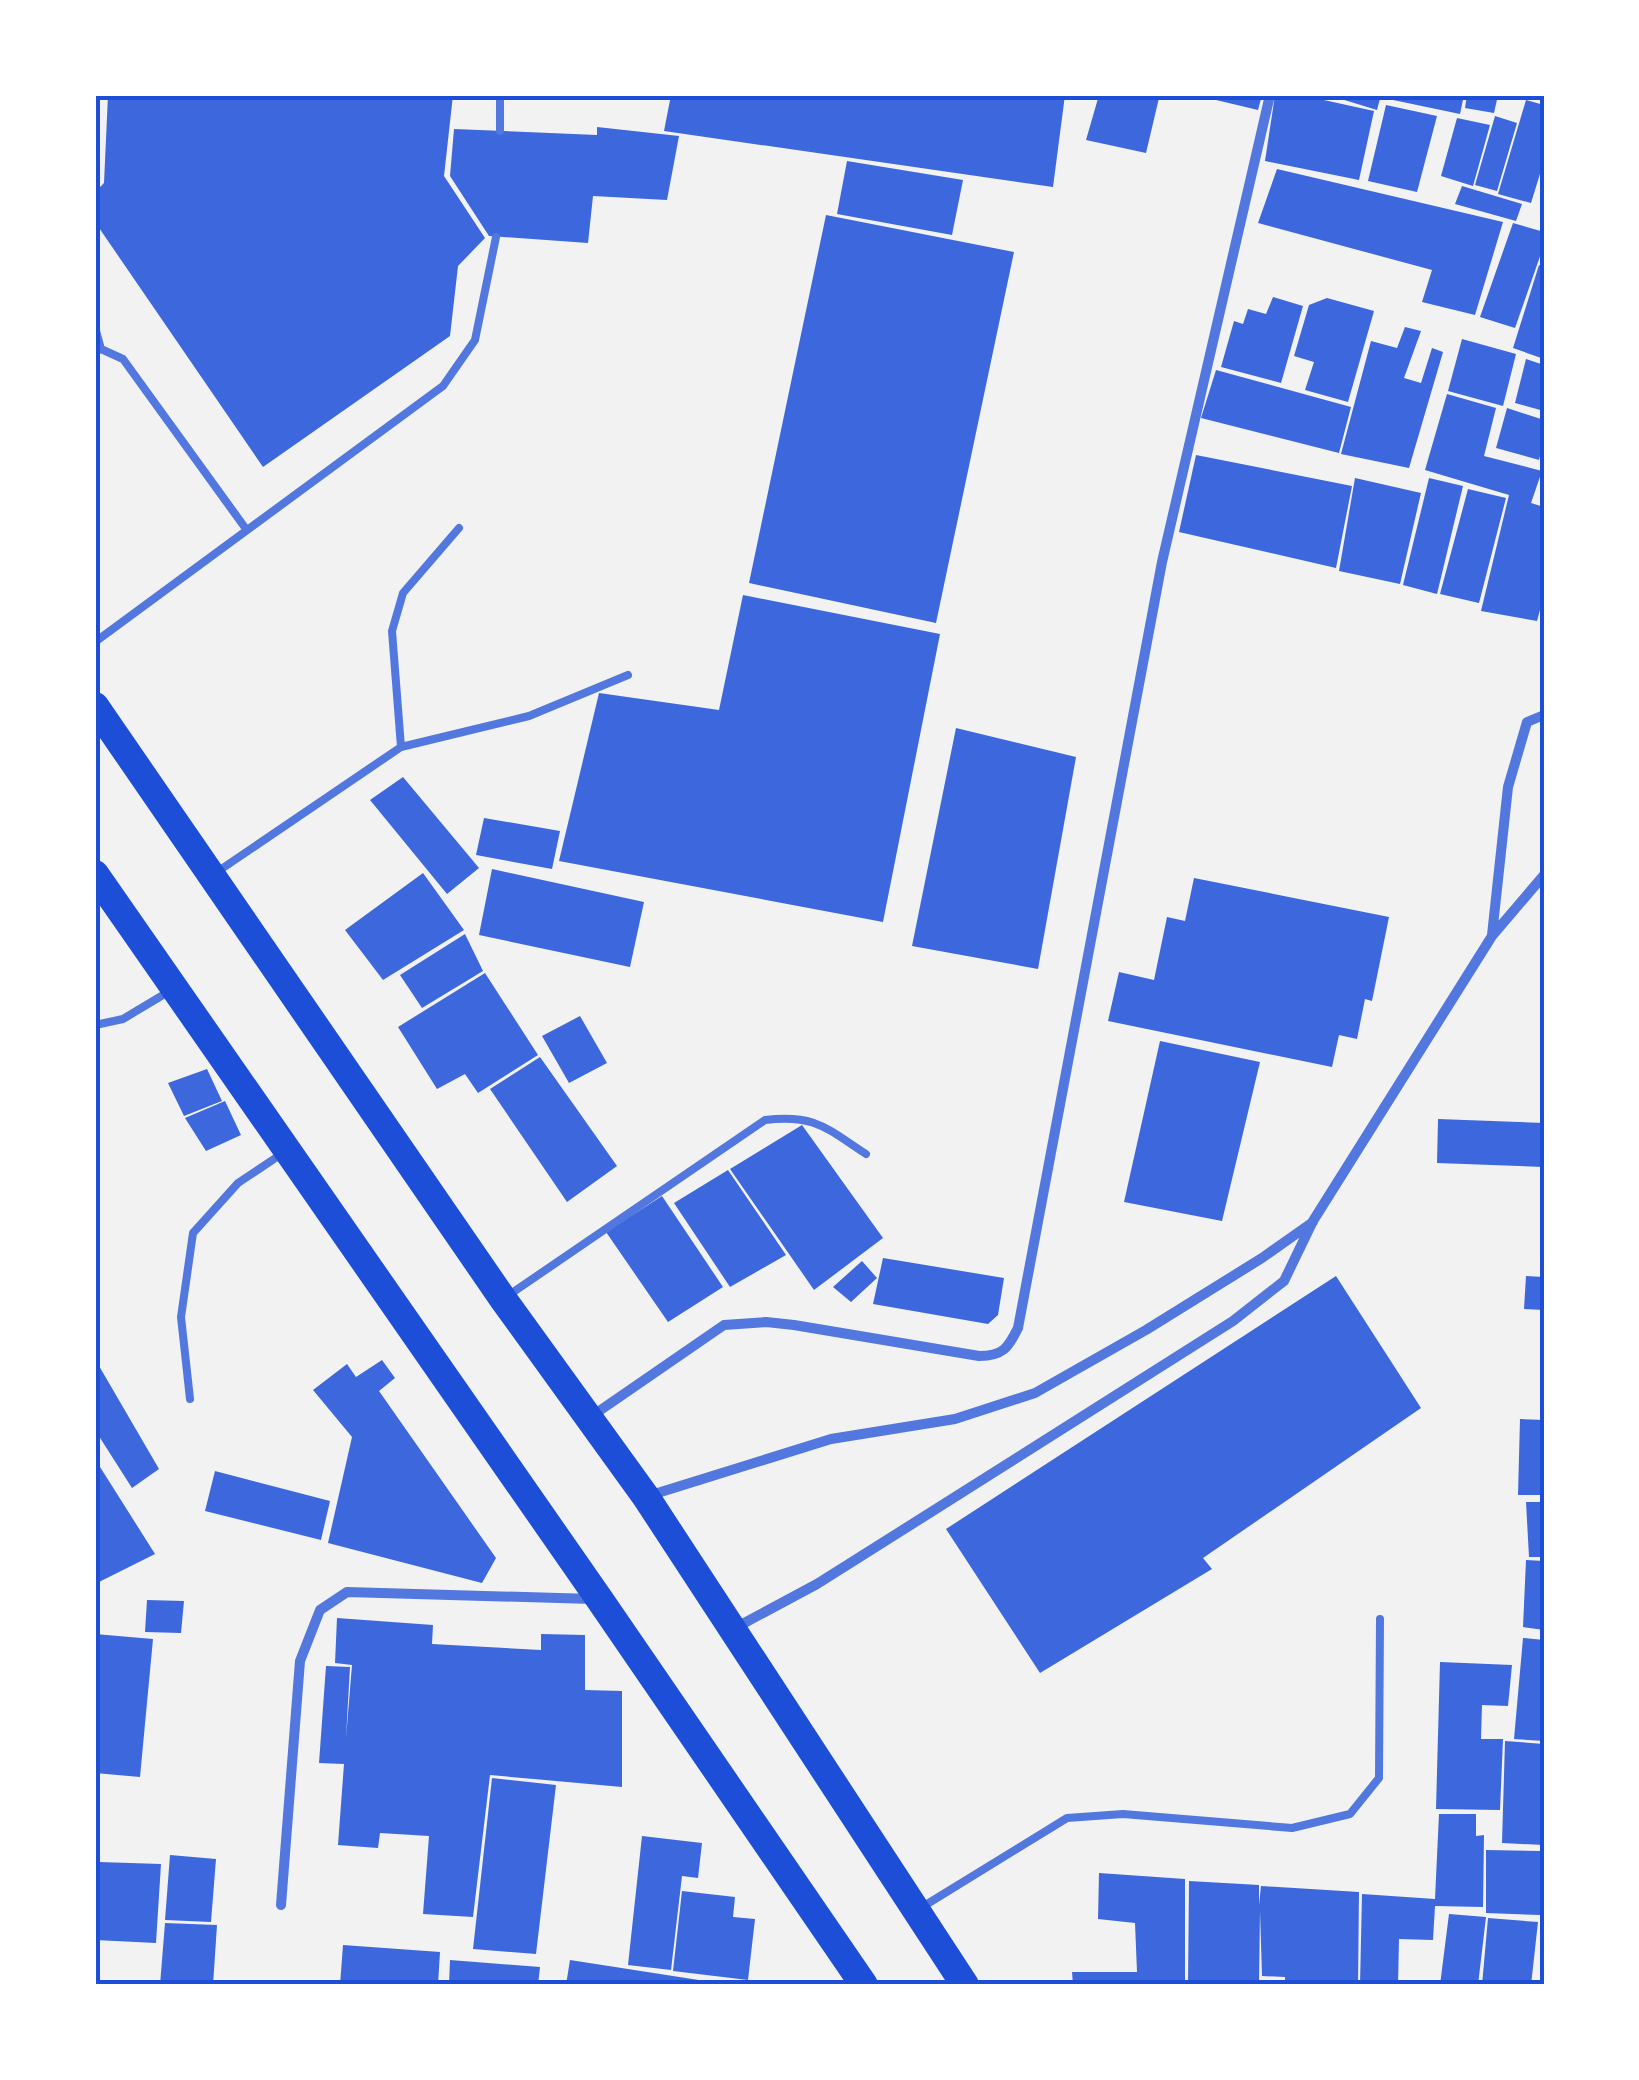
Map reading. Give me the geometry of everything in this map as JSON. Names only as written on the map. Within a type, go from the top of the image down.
[{"type":"highway","points":[[95,706],[503,1299],[646,1497],[966,1985]]},
{"type":"highway","points":[[95,874],[864,1985]]},
{"type":"street","points":[[588,1418],[724,1325],[794,1325],[979,1356],[995,1356],[1007,1349],[1018,1328],[1162,562],[1270,95]]},
{"type":"street","points":[[1492,936],[1508,787],[1527,722],[1544,715]]},
{"type":"street","points":[[734,1628],[817,1584],[1233,1321],[1284,1281],[1314,1221],[1492,936],[1544,875]]},
{"type":"street","points":[[646,1497],[831,1439],[956,1419],[1035,1393],[1162,1320],[1314,1221]]},
{"type":"street","points":[[281,1905],[300,1662],[320,1610],[347,1592],[600,1600]]},
{"type":"lane","points":[[500,95],[500,130]]},
{"type":"lane","points":[[95,642],[443,386],[475,340],[496,237]]},
{"type":"lane","points":[[95,327],[98,350],[123,359],[246,529]]},
{"type":"lane","points":[[401,747],[392,630],[403,593],[459,528]]},
{"type":"lane","points":[[210,876],[401,747],[528,716],[628,676]]},
{"type":"lane","points":[[95,1025],[123,1019],[174,989]]},
{"type":"lane","points":[[503,1299],[765,1120],[791,1116],[815,1120],[866,1154]]},
{"type":"lane","points":[[190,1399],[180,1317],[192,1233],[238,1184],[287,1150]]},
{"type":"lane","points":[[916,1911],[1067,1818],[1123,1814],[1292,1828],[1350,1814],[1379,1778],[1380,1618]]},
{"type":"building","points":[[108,95],[453,95],[444,176],[485,238],[458,266],[450,336],[263,467],[95,222],[95,192],[104,183]]},
{"type":"building","points":[[671,95],[1065,95],[1053,187],[664,131]]},
{"type":"building","points":[[1099,95],[1159,98],[1146,153],[1086,140]]},
{"type":"building","points":[[1195,95],[1262,95],[1258,110]]},
{"type":"building","points":[[1275,95],[1301,95],[1374,111],[1359,180],[1265,161]]},
{"type":"building","points":[[1328,95],[1381,95],[1377,110]]},
{"type":"building","points":[[1394,95],[1464,95],[1460,114],[1393,100]]},
{"type":"building","points":[[1467,95],[1498,95],[1494,113],[1465,108]]},
{"type":"building","points":[[1526,100],[1544,105],[1544,161],[1531,203],[1498,194]]},
{"type":"building","points":[[1386,105],[1437,116],[1417,192],[1368,181]]},
{"type":"building","points":[[1495,116],[1517,123],[1497,191],[1475,185]]},
{"type":"building","points":[[1457,118],[1490,125],[1473,186],[1441,176]]},
{"type":"building","points":[[597,127],[679,136],[667,200],[593,196],[588,243],[489,236],[450,176],[454,129],[597,135]]},
{"type":"building","points":[[847,161],[963,180],[952,235],[837,214]]},
{"type":"building","points":[[1277,169],[1503,222],[1475,315],[1422,302],[1432,270],[1258,223]]},
{"type":"building","points":[[1462,186],[1522,204],[1516,221],[1455,204]]},
{"type":"building","points":[[826,215],[1014,252],[936,623],[749,583]]},
{"type":"building","points":[[1513,223],[1544,232],[1544,245],[1515,328],[1480,317]]},
{"type":"building","points":[[1539,265],[1544,267],[1544,359],[1513,348]]},
{"type":"building","points":[[1273,297],[1303,306],[1281,383],[1221,367],[1234,321],[1243,324],[1248,309],[1266,314]]},
{"type":"building","points":[[1327,298],[1374,311],[1348,402],[1305,390],[1314,362],[1294,356],[1309,305]]},
{"type":"building","points":[[1405,327],[1421,331],[1404,378],[1421,383],[1432,348],[1443,352],[1409,468],[1341,454],[1371,341],[1397,348]]},
{"type":"building","points":[[1462,339],[1516,354],[1503,406],[1448,391]]},
{"type":"building","points":[[1526,359],[1544,365],[1544,411],[1515,403]]},
{"type":"building","points":[[1216,370],[1351,407],[1339,453],[1201,418]]},
{"type":"building","points":[[1447,394],[1496,408],[1484,456],[1542,471],[1531,503],[1544,507],[1544,595],[1537,621],[1481,611],[1509,495],[1425,470]]},
{"type":"building","points":[[1507,408],[1544,420],[1539,460],[1496,448]]},
{"type":"building","points":[[1196,455],[1352,486],[1336,568],[1179,532]]},
{"type":"building","points":[[1355,478],[1421,493],[1400,584],[1339,571]]},
{"type":"building","points":[[1429,478],[1463,486],[1437,594],[1403,585]]},
{"type":"building","points":[[1468,489],[1506,498],[1479,603],[1440,594]]},
{"type":"building","points":[[743,595],[940,634],[883,922],[559,861],[599,693],[719,710]]},
{"type":"building","points":[[956,728],[1076,757],[1038,969],[912,946]]},
{"type":"building","points":[[403,777],[479,868],[447,894],[370,800]]},
{"type":"building","points":[[484,818],[560,831],[552,869],[476,855]]},
{"type":"building","points":[[492,869],[644,902],[630,967],[479,935]]},
{"type":"building","points":[[423,873],[464,930],[383,980],[345,930]]},
{"type":"building","points":[[1194,878],[1389,917],[1372,1001],[1365,999],[1357,1039],[1339,1035],[1332,1067],[1108,1021],[1119,972],[1154,980],[1167,917],[1185,921]]},
{"type":"building","points":[[465,934],[483,971],[422,1008],[400,975]]},
{"type":"building","points":[[485,973],[538,1055],[478,1093],[465,1074],[437,1089],[398,1027]]},
{"type":"building","points":[[580,1016],[607,1063],[569,1083],[542,1036]]},
{"type":"building","points":[[1160,1041],[1260,1062],[1222,1221],[1124,1202]]},
{"type":"building","points":[[540,1057],[617,1166],[567,1202],[490,1089]]},
{"type":"building","points":[[207,1069],[222,1101],[184,1116],[168,1083]]},
{"type":"building","points":[[225,1101],[241,1135],[206,1151],[185,1118]]},
{"type":"building","points":[[1438,1119],[1544,1123],[1544,1167],[1437,1163]]},
{"type":"building","points":[[802,1125],[883,1238],[814,1290],[730,1169]]},
{"type":"building","points":[[728,1170],[786,1255],[730,1287],[674,1203]]},
{"type":"building","points":[[662,1196],[723,1287],[668,1322],[606,1232]]},
{"type":"building","points":[[883,1258],[1004,1278],[998,1315],[988,1324],[873,1304]]},
{"type":"building","points":[[862,1261],[877,1278],[851,1302],[833,1287]]},
{"type":"building","points":[[1336,1276],[1421,1408],[1203,1558],[1212,1569],[1040,1673],[946,1529]]},
{"type":"building","points":[[1526,1276],[1544,1277],[1544,1310],[1524,1309]]},
{"type":"building","points":[[95,1359],[159,1469],[132,1488],[95,1430]]},
{"type":"building","points":[[382,1360],[395,1378],[379,1391],[496,1558],[482,1583],[328,1543],[352,1437],[313,1390],[347,1364],[356,1377]]},
{"type":"building","points":[[1520,1419],[1544,1420],[1544,1495],[1518,1495]]},
{"type":"building","points":[[95,1459],[155,1554],[95,1584]]},
{"type":"building","points":[[215,1471],[330,1501],[321,1540],[205,1511]]},
{"type":"building","points":[[1526,1502],[1544,1502],[1544,1557],[1529,1557]]},
{"type":"building","points":[[1526,1560],[1544,1561],[1544,1630],[1523,1627]]},
{"type":"building","points":[[147,1600],[184,1601],[181,1633],[145,1632]]},
{"type":"building","points":[[337,1618],[433,1625],[432,1644],[541,1650],[541,1634],[585,1635],[585,1690],[622,1691],[622,1787],[490,1775],[473,1917],[423,1914],[429,1836],[380,1833],[378,1848],[338,1845],[344,1764],[319,1763],[326,1666],[350,1667],[346,1738],[352,1665],[335,1663]]},
{"type":"building","points":[[95,1634],[153,1639],[140,1777],[95,1773]]},
{"type":"building","points":[[1523,1638],[1544,1640],[1544,1741],[1514,1739]]},
{"type":"building","points":[[1440,1662],[1512,1665],[1508,1706],[1482,1705],[1481,1739],[1503,1739],[1500,1810],[1436,1809]]},
{"type":"building","points":[[1505,1741],[1544,1744],[1544,1845],[1502,1843]]},
{"type":"building","points":[[492,1778],[556,1785],[536,1954],[473,1949]]},
{"type":"building","points":[[1439,1814],[1476,1814],[1476,1836],[1484,1835],[1483,1907],[1435,1906],[1433,1940],[1399,1939],[1398,1985],[1360,1985],[1362,1894],[1435,1899]]},
{"type":"building","points":[[642,1836],[702,1843],[698,1878],[682,1876],[671,1970],[628,1965]]},
{"type":"building","points":[[1486,1850],[1540,1851],[1541,1915],[1486,1913]]},
{"type":"building","points":[[170,1855],[216,1859],[211,1922],[165,1920]]},
{"type":"building","points":[[99,1862],[161,1864],[156,1943],[95,1940]]},
{"type":"building","points":[[1099,1873],[1185,1879],[1185,1985],[1073,1985],[1072,1972],[1137,1972],[1135,1923],[1098,1919]]},
{"type":"building","points":[[1189,1881],[1259,1885],[1259,1905],[1261,1886],[1359,1892],[1358,1985],[1285,1985],[1285,1977],[1262,1976],[1260,1911],[1259,1985],[1188,1985]]},
{"type":"building","points":[[682,1891],[735,1897],[733,1917],[755,1919],[748,1980],[673,1971]]},
{"type":"building","points":[[1449,1914],[1486,1917],[1478,1985],[1440,1985]]},
{"type":"building","points":[[1488,1918],[1538,1922],[1531,1985],[1482,1985]]},
{"type":"building","points":[[165,1923],[217,1925],[213,1985],[160,1985]]},
{"type":"building","points":[[343,1945],[440,1952],[438,1985],[340,1985]]},
{"type":"building","points":[[450,1960],[540,1967],[538,1985],[449,1985]]},
{"type":"building","points":[[570,1960],[718,1983],[718,1985],[566,1985]]}]
